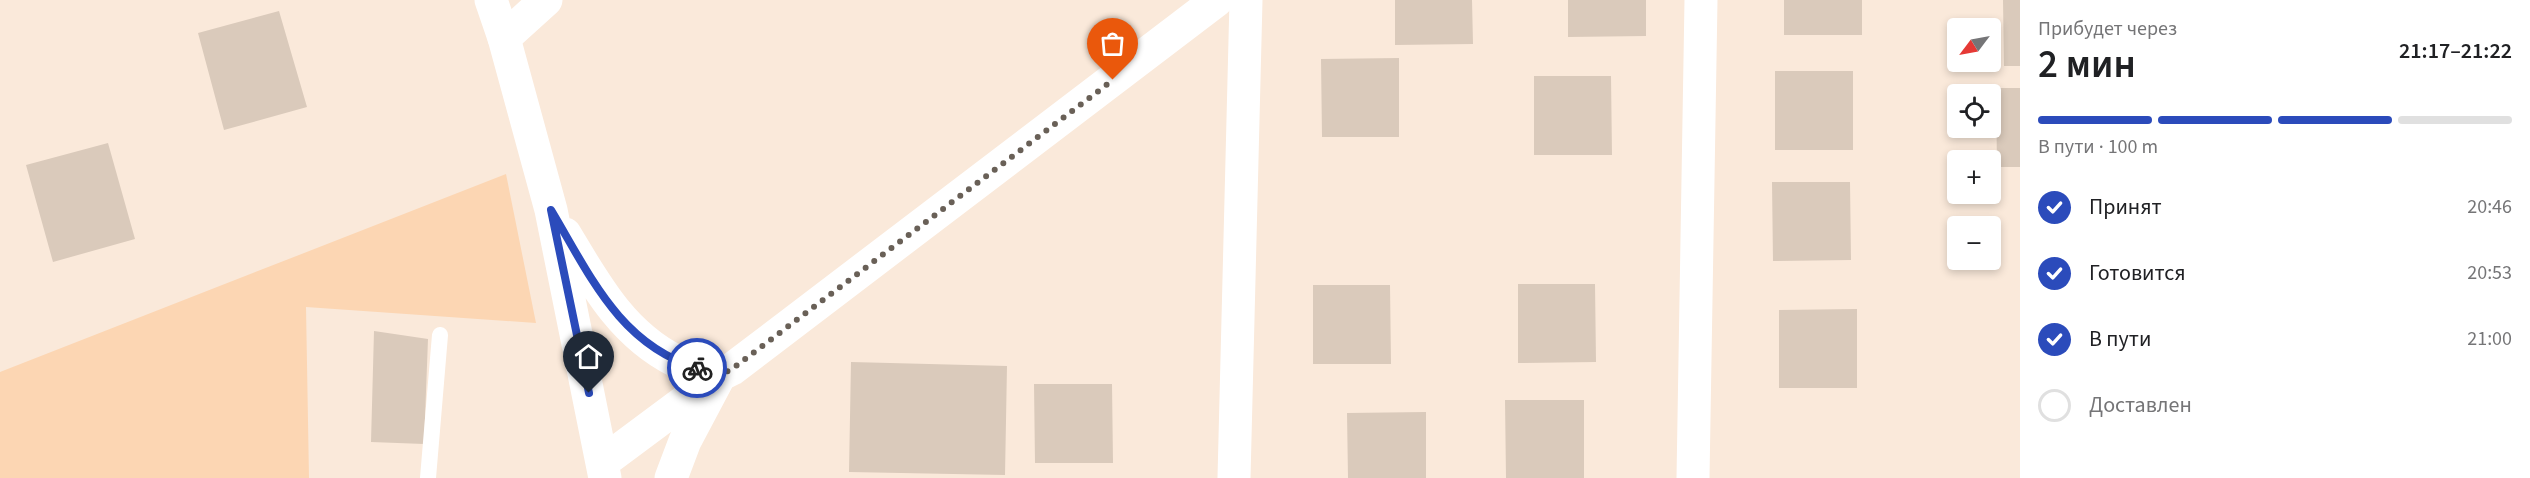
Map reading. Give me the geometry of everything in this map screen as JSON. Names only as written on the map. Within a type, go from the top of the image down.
[{"type":"main road","points":[[491,0],[504,38],[551,210],[604,470],[720,375],[742,362],[1217,0]]},
{"type":"main road","points":[[504,38],[546,0]]},
{"type":"main road","points":[[1234,478],[1246,0]]},
{"type":"main road","points":[[1693,478],[1701,0]]},
{"type":"main road","points":[[551,210],[593,281],[617,315],[642,341],[677,362],[720,375]]},
{"type":"main road","points":[[671,478],[685,441],[720,375]]},
{"type":"lane","points":[[428,478],[440,335]]},
{"type":"shaded area","points":[[506,174],[536,323],[306,307],[309,478],[0,478],[0,372]]},
{"type":"building","points":[[1395,0],[1472,0],[1473,44],[1395,45]]},
{"type":"building","points":[[1568,0],[1646,0],[1646,36],[1568,37]]},
{"type":"building","points":[[1784,0],[1862,0],[1862,35],[1784,35]]},
{"type":"building","points":[[2003,0],[2020,0],[2020,66],[2004,66]]},
{"type":"building","points":[[279,11],[307,107],[224,130],[198,33]]},
{"type":"building","points":[[1399,58],[1399,137],[1322,137],[1321,59]]},
{"type":"building","points":[[1775,71],[1853,71],[1853,150],[1775,150]]},
{"type":"building","points":[[1534,76],[1611,76],[1612,155],[1534,155]]},
{"type":"building","points":[[2001,88],[2020,88],[2020,167],[2001,167],[2001,150],[1997,150],[1997,138],[2001,138]]},
{"type":"building","points":[[108,143],[135,239],[53,262],[26,165]]},
{"type":"building","points":[[1772,182],[1850,182],[1851,260],[1773,261]]},
{"type":"building","points":[[1518,284],[1595,284],[1596,362],[1518,363]]},
{"type":"building","points":[[1313,285],[1390,285],[1391,364],[1313,364]]},
{"type":"building","points":[[1857,309],[1857,388],[1779,388],[1779,310]]},
{"type":"building","points":[[374,331],[428,339],[424,444],[371,442]]},
{"type":"building","points":[[851,362],[1007,366],[1005,475],[849,472]]},
{"type":"building","points":[[1034,384],[1112,384],[1113,463],[1035,463]]},
{"type":"building","points":[[1505,400],[1584,400],[1584,478],[1506,478]]},
{"type":"building","points":[[1426,412],[1426,478],[1348,478],[1347,413]]},
{"type":"way so far","points":[[697,368],[720,375],[732,369],[1113,80]]},
{"type":"route","points":[[589,393],[551,210],[593,281],[617,315],[642,341],[677,362],[697,368]]}]
